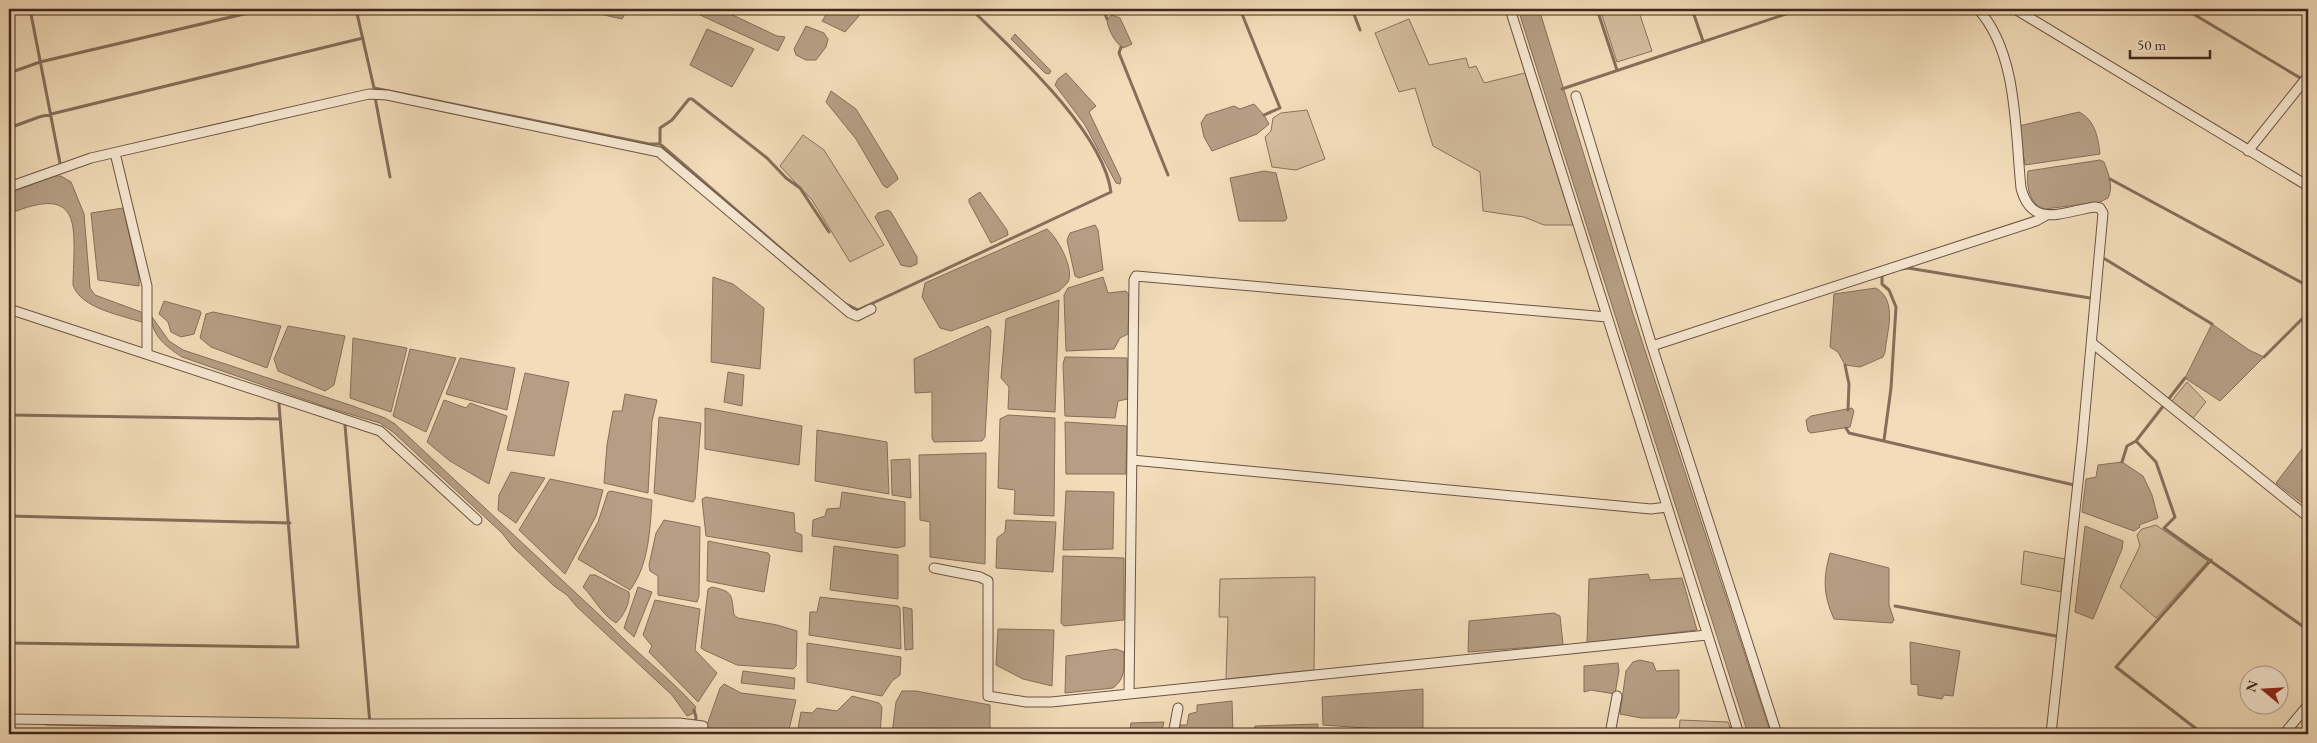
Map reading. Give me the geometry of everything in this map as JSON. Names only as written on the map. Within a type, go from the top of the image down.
[{"type":"street","points":[[1510,9],[1739,734]]},
{"type":"street","points":[[2014,9],[2308,186]]},
{"type":"street","points":[[1984,11],[1995,31],[2007,68],[2024,196],[2036,213],[2045,216]]},
{"type":"street","points":[[2248,151],[2308,76]]},
{"type":"street","points":[[9,187],[66,166],[116,153],[369,94],[397,97],[651,149],[666,156],[850,313],[857,316],[871,309]]},
{"type":"street","points":[[1576,96],[1652,346],[1777,734]]},
{"type":"street","points":[[116,153],[147,286],[147,353]]},
{"type":"street","points":[[1652,346],[2036,221],[2045,216],[2095,207],[2102,210],[2092,343],[2051,734]]},
{"type":"street","points":[[1129,694],[1134,280],[1136,276],[1607,317]]},
{"type":"street","points":[[9,309],[380,431],[477,520]]},
{"type":"street","points":[[2092,343],[2308,518]]},
{"type":"street","points":[[1132,460],[1651,509],[1667,508]]},
{"type":"street","points":[[934,568],[980,576],[988,581],[988,696],[1037,702],[1707,635]]},
{"type":"street","points":[[1610,734],[1617,696]]},
{"type":"street","points":[[2284,734],[2308,705]]},
{"type":"street","points":[[1172,734],[1178,708]]},
{"type":"street","points":[[9,719],[370,724],[679,723],[702,726]]},
{"type":"shaded area","points":[[577,9],[640,9],[640,13],[626,12],[622,19]]},
{"type":"shaded area","points":[[687,9],[720,9],[777,36],[785,37],[778,51]]},
{"type":"shaded area","points":[[830,9],[865,9],[845,32],[822,21]]},
{"type":"shaded area","points":[[1518,9],[1539,9],[1633,314],[1771,734],[1748,734]]},
{"type":"shaded area","points":[[1600,9],[1638,9],[1652,51],[1617,62]]},
{"type":"shaded area","points":[[1112,15],[1120,18],[1132,44],[1123,48],[1114,39],[1107,23],[1107,19]]},
{"type":"shaded area","points":[[1409,19],[1429,65],[1466,58],[1469,68],[1476,66],[1484,83],[1525,73],[1573,225],[1544,225],[1524,217],[1483,211],[1480,172],[1433,146],[1415,88],[1399,92],[1375,33]]},
{"type":"shaded area","points":[[806,26],[824,33],[828,39],[826,47],[816,60],[806,60],[796,55],[794,49]]},
{"type":"shaded area","points":[[707,29],[754,49],[732,87],[690,65]]},
{"type":"shaded area","points":[[1015,34],[1051,71],[1049,74],[1045,73],[1011,39]]},
{"type":"shaded area","points":[[1066,73],[1096,106],[1089,112],[1121,179],[1120,184],[1116,183],[1085,125],[1055,85],[1058,79]]},
{"type":"shaded area","points":[[831,91],[856,109],[897,176],[898,179],[887,188],[883,185],[856,139],[826,102]]},
{"type":"shaded area","points":[[1254,104],[1269,124],[1257,134],[1212,151],[1204,137],[1201,123],[1206,115],[1234,106],[1240,109]]},
{"type":"shaded area","points":[[1307,110],[1325,159],[1296,170],[1272,167],[1265,137],[1271,131],[1273,118],[1281,113]]},
{"type":"shaded area","points":[[2079,112],[2089,120],[2095,130],[2100,154],[2025,165],[2019,126]]},
{"type":"shaded area","points":[[803,135],[824,150],[884,245],[850,262],[812,200],[780,166]]},
{"type":"shaded area","points":[[2100,160],[2104,162],[2110,180],[2108,198],[2100,202],[2045,209],[2032,199],[2028,188],[2028,171]]},
{"type":"shaded area","points":[[1264,171],[1276,173],[1287,218],[1285,221],[1239,221],[1230,178]]},
{"type":"shaded area","points":[[55,176],[61,176],[71,182],[84,214],[90,288],[95,295],[141,312],[144,314],[144,323],[103,310],[84,300],[77,293],[73,285],[73,229],[70,216],[63,208],[51,204],[34,206],[9,214],[9,193]]},
{"type":"shaded area","points":[[980,192],[1007,230],[1008,235],[991,243],[969,202],[969,199]]},
{"type":"shaded area","points":[[123,208],[139,277],[139,286],[98,280],[91,213]]},
{"type":"shaded area","points":[[888,210],[891,212],[917,257],[917,264],[910,267],[901,265],[875,217],[878,213]]},
{"type":"shaded area","points":[[1095,225],[1098,230],[1103,270],[1079,278],[1075,276],[1067,240],[1070,233]]},
{"type":"shaded area","points":[[1047,229],[1060,246],[1069,269],[1070,276],[1068,282],[1059,291],[951,331],[940,328],[922,297],[925,283]]},
{"type":"shaded area","points":[[713,277],[733,284],[764,308],[760,369],[711,362]]},
{"type":"shaded area","points":[[1103,277],[1108,293],[1126,291],[1129,295],[1128,334],[1120,338],[1114,349],[1066,351],[1064,295],[1068,288]]},
{"type":"shaded area","points":[[1876,288],[1887,301],[1890,317],[1883,357],[1860,367],[1845,365],[1838,352],[1830,347],[1834,294]]},
{"type":"shaded area","points":[[1059,300],[1055,412],[1008,409],[1009,387],[1001,378],[1006,319]]},
{"type":"shaded area","points":[[164,301],[200,311],[194,334],[181,337],[171,332],[168,322],[159,314]]},
{"type":"shaded area","points":[[213,312],[281,326],[267,368],[211,347],[200,338],[206,314]]},
{"type":"shaded area","points":[[152,317],[169,341],[183,350],[353,406],[385,418],[395,424],[675,685],[696,707],[692,714],[687,716],[672,695],[577,607],[567,595],[554,586],[513,547],[502,533],[393,432],[380,423],[329,408],[182,357],[157,336],[152,324]]},
{"type":"shaded area","points":[[2212,324],[2249,350],[2264,357],[2220,401],[2185,378]]},
{"type":"shaded area","points":[[288,326],[345,336],[334,385],[325,391],[278,371],[274,359]]},
{"type":"shaded area","points":[[988,326],[991,330],[985,437],[982,441],[934,442],[932,438],[932,392],[915,393],[914,359]]},
{"type":"shaded area","points":[[353,338],[407,348],[391,412],[350,398]]},
{"type":"shaded area","points":[[410,349],[456,358],[426,432],[393,416]]},
{"type":"shaded area","points":[[1065,357],[1127,358],[1128,399],[1118,401],[1115,418],[1065,416],[1063,364]]},
{"type":"shaded area","points":[[460,358],[515,368],[507,410],[446,394]]},
{"type":"shaded area","points":[[728,372],[744,375],[742,406],[724,402]]},
{"type":"shaded area","points":[[525,373],[569,382],[554,456],[507,450]]},
{"type":"shaded area","points":[[2187,382],[2206,402],[2193,418],[2171,402]]},
{"type":"shaded area","points":[[625,394],[657,400],[652,421],[648,493],[604,483],[607,445],[613,411],[622,411]]},
{"type":"shaded area","points":[[444,400],[466,408],[470,403],[507,416],[489,484],[450,461],[427,442]]},
{"type":"shaded area","points":[[705,408],[802,426],[799,465],[705,449]]},
{"type":"shaded area","points":[[1852,408],[1854,411],[1850,427],[1811,433],[1808,431],[1806,420],[1811,416]]},
{"type":"shaded area","points":[[1008,415],[1055,418],[1054,516],[1014,514],[1015,490],[998,488],[1000,419]]},
{"type":"shaded area","points":[[659,417],[701,423],[695,499],[693,502],[654,493]]},
{"type":"shaded area","points":[[1065,422],[1127,426],[1126,474],[1066,474]]},
{"type":"shaded area","points":[[817,430],[887,442],[889,494],[815,481]]},
{"type":"shaded area","points":[[2305,445],[2308,447],[2308,503],[2306,506],[2276,483]]},
{"type":"shaded area","points":[[986,453],[985,564],[930,557],[930,522],[920,520],[919,455]]},
{"type":"shaded area","points":[[910,459],[911,498],[892,495],[891,460]]},
{"type":"shaded area","points":[[2122,462],[2143,476],[2152,495],[2158,518],[2139,525],[2140,527],[2134,531],[2082,512],[2086,479],[2096,477],[2098,465]]},
{"type":"shaded area","points":[[511,472],[545,478],[516,523],[498,510],[499,495]]},
{"type":"shaded area","points":[[550,479],[603,490],[596,516],[565,574],[519,530]]},
{"type":"shaded area","points":[[611,491],[652,500],[645,558],[630,590],[578,559],[598,522],[608,492]]},
{"type":"shaded area","points":[[1066,491],[1114,492],[1113,549],[1063,550]]},
{"type":"shaded area","points":[[842,492],[905,502],[905,546],[897,548],[812,536],[813,520],[825,516],[827,509],[840,508]]},
{"type":"shaded area","points":[[706,497],[794,513],[795,532],[802,535],[802,552],[706,536],[702,499]]},
{"type":"shaded area","points":[[664,520],[700,527],[699,596],[697,602],[658,595],[658,576],[650,571],[649,565],[656,533]]},
{"type":"shaded area","points":[[1006,520],[1056,522],[1053,572],[996,568],[997,538],[1005,532]]},
{"type":"shaded area","points":[[2156,525],[2208,561],[2156,618],[2120,587],[2140,546],[2137,535],[2142,529]]},
{"type":"shaded area","points":[[2085,526],[2123,541],[2122,549],[2093,619],[2075,612]]},
{"type":"shaded area","points":[[708,541],[768,553],[770,556],[764,592],[707,581]]},
{"type":"shaded area","points":[[834,546],[898,555],[898,599],[830,590]]},
{"type":"shaded area","points":[[2024,551],[2065,559],[2061,592],[2021,584]]},
{"type":"shaded area","points":[[1830,553],[1889,568],[1889,605],[1894,620],[1892,623],[1834,619],[1825,586]]},
{"type":"shaded area","points":[[1063,556],[1124,558],[1124,620],[1064,626],[1061,623]]},
{"type":"shaded area","points":[[1648,574],[1650,580],[1682,578],[1697,630],[1587,643],[1589,579]]},
{"type":"shaded area","points":[[590,575],[595,575],[629,592],[626,609],[616,623],[606,615],[583,587]]},
{"type":"shaded area","points":[[1315,577],[1314,670],[1226,679],[1228,617],[1219,617],[1220,579]]},
{"type":"shaded area","points":[[638,587],[652,592],[634,637],[624,628]]},
{"type":"shaded area","points":[[712,587],[730,595],[734,615],[738,618],[777,625],[797,631],[796,666],[793,669],[737,665],[701,648],[708,589]]},
{"type":"shaded area","points":[[820,597],[898,606],[900,608],[901,649],[809,635],[810,612],[817,612]]},
{"type":"shaded area","points":[[655,600],[700,609],[695,650],[717,673],[698,702],[649,652],[652,646],[643,635]]},
{"type":"shaded area","points":[[903,607],[912,609],[913,649],[905,650]]},
{"type":"shaded area","points":[[1554,613],[1560,616],[1563,644],[1561,645],[1468,652],[1469,621]]},
{"type":"shaded area","points":[[998,629],[1054,630],[1052,686],[1023,679],[996,665]]},
{"type":"shaded area","points":[[1910,642],[1960,651],[1953,696],[1944,695],[1942,699],[1918,695],[1918,685],[1911,684]]},
{"type":"shaded area","points":[[807,643],[901,657],[900,675],[892,681],[882,696],[807,682]]},
{"type":"shaded area","points":[[1116,649],[1124,652],[1124,667],[1120,680],[1113,688],[1065,693],[1066,656]]},
{"type":"shaded area","points":[[1640,660],[1653,663],[1656,671],[1679,670],[1679,712],[1676,718],[1641,718],[1620,714],[1626,671],[1633,662]]},
{"type":"shaded area","points":[[1618,663],[1619,671],[1615,694],[1591,690],[1584,692],[1584,666]]},
{"type":"shaded area","points":[[743,671],[795,678],[794,689],[741,683]]},
{"type":"shaded area","points":[[724,684],[741,693],[796,700],[788,734],[722,734],[710,732],[707,725],[720,688]]},
{"type":"shaded area","points":[[1423,689],[1423,732],[1323,725],[1322,697]]},
{"type":"shaded area","points":[[902,691],[916,691],[990,705],[990,734],[892,734],[896,702]]},
{"type":"shaded area","points":[[852,696],[879,703],[882,707],[880,734],[797,734],[801,712],[812,713],[817,708],[837,711]]},
{"type":"shaded area","points":[[1232,701],[1233,734],[1178,734],[1180,725],[1187,725],[1189,714],[1197,712],[1197,705]]},
{"type":"shaded area","points":[[1680,720],[1728,722],[1732,734],[1679,734]]},
{"type":"shaded area","points":[[1164,722],[1161,734],[1129,734],[1131,723]]},
{"type":"shaded area","points":[[1318,724],[1317,734],[1254,734],[1255,726]]},
{"type":"waterway","points":[[9,13],[19,9]]},
{"type":"waterway","points":[[30,9],[60,163]]},
{"type":"waterway","points":[[9,73],[40,62],[265,9]]},
{"type":"waterway","points":[[356,9],[374,88]]},
{"type":"waterway","points":[[846,304],[858,310],[1111,192],[1104,168],[1092,144],[1075,118],[1032,69],[971,9]]},
{"type":"waterway","points":[[1103,9],[1107,19]]},
{"type":"waterway","points":[[1240,9],[1280,108],[1264,115]]},
{"type":"waterway","points":[[1352,9],[1360,30]]},
{"type":"waterway","points":[[1597,9],[1617,70]]},
{"type":"waterway","points":[[1692,9],[1703,41]]},
{"type":"waterway","points":[[1562,89],[1801,9]]},
{"type":"waterway","points":[[2185,9],[2302,79]]},
{"type":"waterway","points":[[9,128],[39,117],[363,38]]},
{"type":"waterway","points":[[1121,47],[1119,53],[1168,175]]},
{"type":"waterway","points":[[374,88],[649,144],[660,144],[824,286]]},
{"type":"waterway","points":[[375,97],[390,177]]},
{"type":"waterway","points":[[660,144],[660,128],[672,120],[689,99],[692,99],[767,158],[786,178],[800,188],[829,232]]},
{"type":"waterway","points":[[2110,179],[2308,286]]},
{"type":"waterway","points":[[2105,259],[2212,324]]},
{"type":"waterway","points":[[1901,269],[1908,268],[2090,298]]},
{"type":"waterway","points":[[1884,440],[1891,388],[1896,307],[1889,290],[1882,284],[1882,276],[1886,274]]},
{"type":"waterway","points":[[2264,357],[2308,313]]},
{"type":"waterway","points":[[1845,365],[1849,384],[1848,410]]},
{"type":"waterway","points":[[2122,462],[2127,446],[2136,441],[2185,378]]},
{"type":"waterway","points":[[9,643],[298,647],[279,404]]},
{"type":"waterway","points":[[9,415],[280,419]]},
{"type":"waterway","points":[[345,425],[370,724]]},
{"type":"waterway","points":[[1846,428],[1849,433],[2074,485]]},
{"type":"waterway","points":[[2136,441],[2156,462],[2175,517],[2164,528],[2308,630]]},
{"type":"waterway","points":[[9,516],[290,523]]},
{"type":"waterway","points":[[2203,734],[2116,667],[2211,560]]},
{"type":"waterway","points":[[1895,606],[2056,636]]},
{"type":"waterway","points":[[694,710],[696,717],[694,734]]},
{"type":"waterway","points":[[46,724],[371,730],[498,729]]},
{"type":"waterway","points":[[246,728],[247,734]]},
{"type":"waterway","points":[[1731,728],[1733,734]]}]
